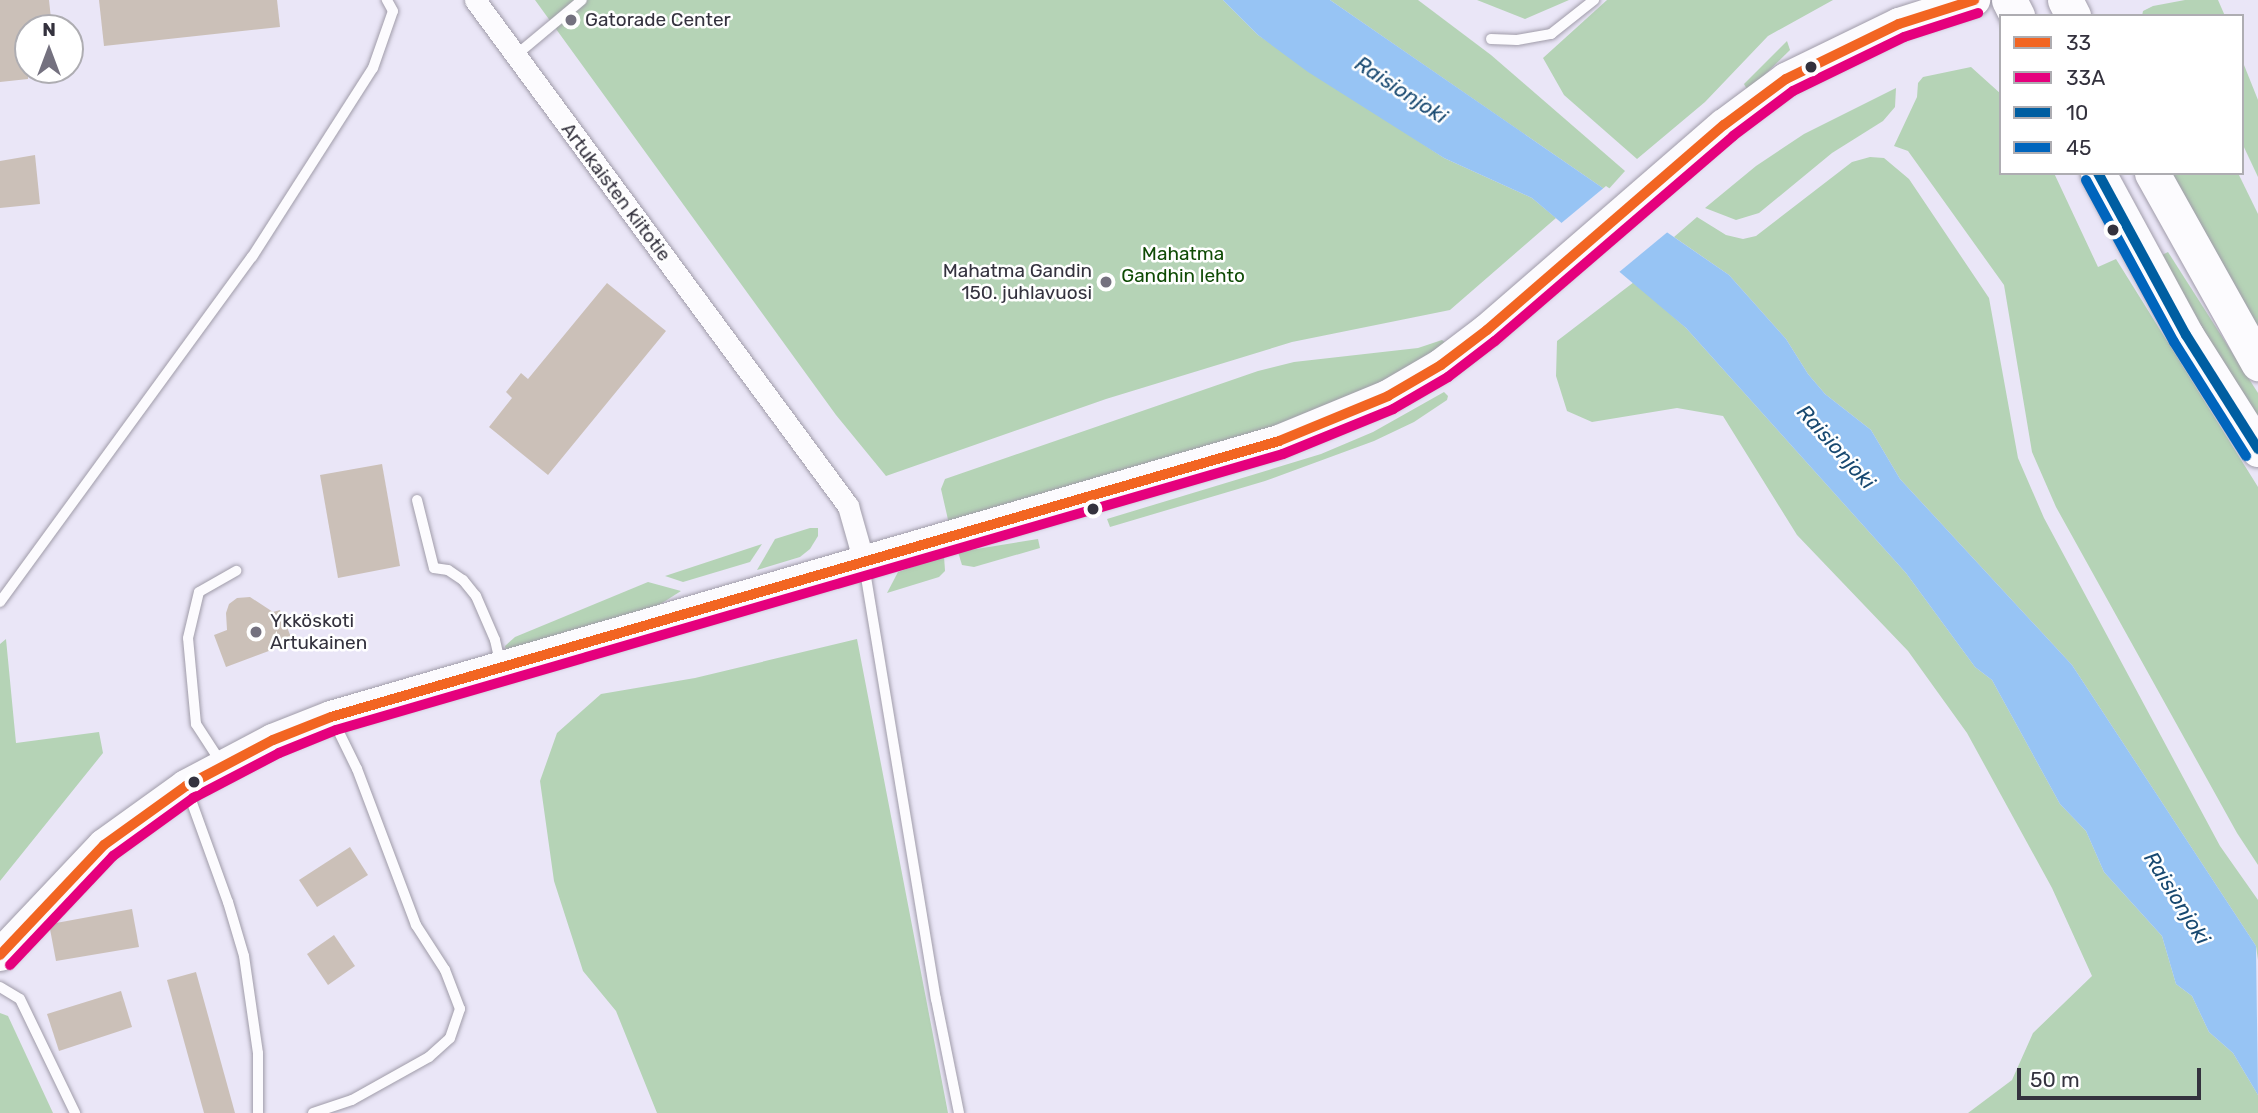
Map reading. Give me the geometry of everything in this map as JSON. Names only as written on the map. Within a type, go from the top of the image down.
[{"type":"main road","points":[[2099,175],[2186,335],[2258,449]]},
{"type":"main road","points":[[2153,175],[2258,363]]},
{"type":"street","name":"Artukaisten kiitotie","points":[[475,0],[848,506],[864,562]]},
{"type":"street","points":[[0,955],[104,845],[186,786],[222,764],[331,717],[1279,441],[1388,396],[1441,365],[1538,286],[1724,125],[1810,65],[1925,13],[1974,0]]},
{"type":"lane","points":[[0,602],[252,257],[373,68],[393,11],[387,0]]},
{"type":"lane","points":[[515,56],[582,0]]},
{"type":"lane","points":[[1491,39],[1517,40],[1551,34],[1594,0]]},
{"type":"lane","points":[[417,500],[434,568],[448,570],[463,580],[476,596],[495,640],[502,668]]},
{"type":"lane","points":[[864,562],[936,999],[959,1113]]},
{"type":"lane","points":[[222,764],[196,724],[188,638],[199,592],[236,571]]},
{"type":"lane","points":[[313,1113],[352,1100],[429,1057],[450,1038],[460,1009],[444,970],[416,925],[357,769],[331,717]]},
{"type":"lane","points":[[186,786],[228,902],[244,956],[258,1053],[258,1113]]},
{"type":"lane","points":[[0,987],[20,999],[75,1113]]},
{"type":"green space","name":"Mahatma Gandhin lehto","points":[[535,0],[1223,0],[1258,35],[1444,158],[1532,198],[1556,218],[1450,310],[1292,342],[1106,399],[886,476],[836,415]]},
{"type":"green space","points":[[1330,0],[1418,0],[1491,55],[1625,171],[1607,191]]},
{"type":"green space","points":[[1477,0],[1569,0],[1525,19]]},
{"type":"green space","points":[[1607,0],[1833,0],[1768,36],[1705,102],[1637,159],[1564,95],[1543,58]]},
{"type":"green space","points":[[2185,0],[2218,0],[2224,14],[2142,14],[2153,6]]},
{"type":"green space","points":[[1787,41],[1790,50],[1748,91],[1744,84]]},
{"type":"green space","points":[[2244,65],[2258,100],[2258,177],[2244,147]]},
{"type":"green space","points":[[1971,67],[1999,92],[1999,175],[2055,175],[2098,267],[2116,259],[2258,487],[2258,865],[2237,833],[2056,507],[2032,452],[2004,285],[1908,151],[1894,146],[1917,97],[1918,83],[1923,77]]},
{"type":"green space","points":[[1896,88],[1895,107],[1883,121],[1832,153],[1759,213],[1736,220],[1705,208],[1756,166],[1804,134]]},
{"type":"green space","points":[[1870,157],[1884,158],[1909,179],[1989,298],[2018,458],[2044,518],[2220,846],[2258,900],[2258,960],[2256,946],[2072,665],[1900,479],[1871,430],[1825,394],[1808,374],[1786,339],[1729,275],[1674,237],[1697,217],[1726,235],[1743,239],[1756,236],[1852,162]]},
{"type":"green space","points":[[2173,175],[2239,175],[2258,214],[2258,327]]},
{"type":"green space","points":[[2168,252],[2258,393],[2258,423],[2160,256]]},
{"type":"green space","points":[[1634,282],[1686,328],[1906,573],[1975,667],[1992,680],[2060,804],[2086,831],[2104,872],[2162,936],[2176,984],[2192,996],[2209,1032],[2233,1053],[2258,1095],[2258,1113],[1968,1113],[2012,1080],[2033,1033],[2092,976],[2052,888],[1967,733],[1908,651],[1797,535],[1723,416],[1677,408],[1592,422],[1567,411],[1556,376],[1557,341]]},
{"type":"green space","points":[[1442,340],[1446,343],[1376,386],[1292,423],[949,524],[941,489],[945,479],[1258,371],[1294,362],[1418,348]]},
{"type":"green space","points":[[1444,392],[1448,396],[1447,400],[1414,422],[1374,441],[1265,481],[1110,527],[1107,519],[1321,454],[1373,432]]},
{"type":"green space","points":[[818,528],[818,536],[810,549],[800,557],[757,570],[775,539]]},
{"type":"green space","points":[[1038,539],[1040,548],[974,567],[962,565],[958,552]]},
{"type":"green space","points":[[762,544],[750,562],[683,582],[665,576]]},
{"type":"green space","points":[[944,556],[945,571],[939,577],[887,593],[898,572]]},
{"type":"green space","points":[[648,582],[681,591],[659,605],[630,616],[512,651],[506,650],[505,646],[515,637]]},
{"type":"green space","points":[[6,639],[16,743],[99,732],[103,753],[0,881],[0,644]]},
{"type":"green space","points":[[857,639],[948,1113],[657,1113],[616,1011],[583,971],[554,881],[540,781],[557,733],[601,694],[695,678]]},
{"type":"green space","points":[[0,1013],[8,1016],[53,1113],[0,1113]]},
{"type":"water","name":"Raisionjoki","points":[[1223,0],[1330,0],[1729,275],[1786,339],[1808,374],[1825,394],[1871,430],[1900,479],[2072,665],[2256,946],[2258,1095],[2233,1053],[2209,1032],[2192,996],[2176,984],[2162,936],[2104,872],[2086,831],[2060,804],[1992,680],[1975,667],[1906,573],[1686,328],[1532,198],[1444,158],[1308,72],[1258,35]]},
{"type":"pier","points":[[1606,186],[1670,230],[1618,273],[1559,225]]},
{"type":"building","points":[[0,0],[49,0],[50,14],[14,14],[14,80],[0,82]]},
{"type":"building","points":[[99,0],[277,0],[280,27],[104,46]]},
{"type":"building","points":[[35,155],[40,204],[0,208],[0,161]]},
{"type":"building","points":[[607,283],[666,331],[548,475],[489,427],[512,398],[506,392],[521,373],[528,379]]},
{"type":"building","points":[[382,464],[400,566],[338,578],[320,475]]},
{"type":"building","name":"Ykköskoti Artukainen","points":[[250,597],[273,612],[280,610],[293,642],[226,667],[214,635],[227,630],[226,613],[229,604],[237,598]]},
{"type":"building","points":[[350,847],[368,875],[317,907],[299,880]]},
{"type":"building","points":[[132,909],[139,947],[56,961],[50,929],[56,923]]},
{"type":"building","points":[[334,935],[355,966],[328,985],[307,954]]},
{"type":"building","points":[[196,972],[235,1113],[204,1113],[167,980]]},
{"type":"building","points":[[121,991],[132,1027],[59,1051],[47,1014]]},
{"type":"transit line","name":"33","points":[[0,955],[104,845],[186,786],[273,740],[331,717],[1279,441],[1388,396],[1441,365],[1487,330],[1724,125],[1786,79],[1899,24],[1974,0]]},
{"type":"transit line","name":"33A","points":[[10,965],[113,856],[193,798],[279,753],[336,730],[1283,454],[1393,409],[1448,377],[1495,341],[1733,136],[1793,91],[1904,37],[1978,13]]},
{"type":"transit line","name":"10","points":[[2099,175],[2186,335],[2258,449]]},
{"type":"transit line","name":"45","points":[[2086,180],[2174,342],[2246,456]]},
{"type":"place","name":"Gatorade Center","points":[[571,20]]},
{"type":"place","name":"Mahatma Gandin 150. juhlavuosi","points":[[1106,282]]},
{"type":"place","name":"Ykköskoti Artukainen","points":[[256,632]]}]
